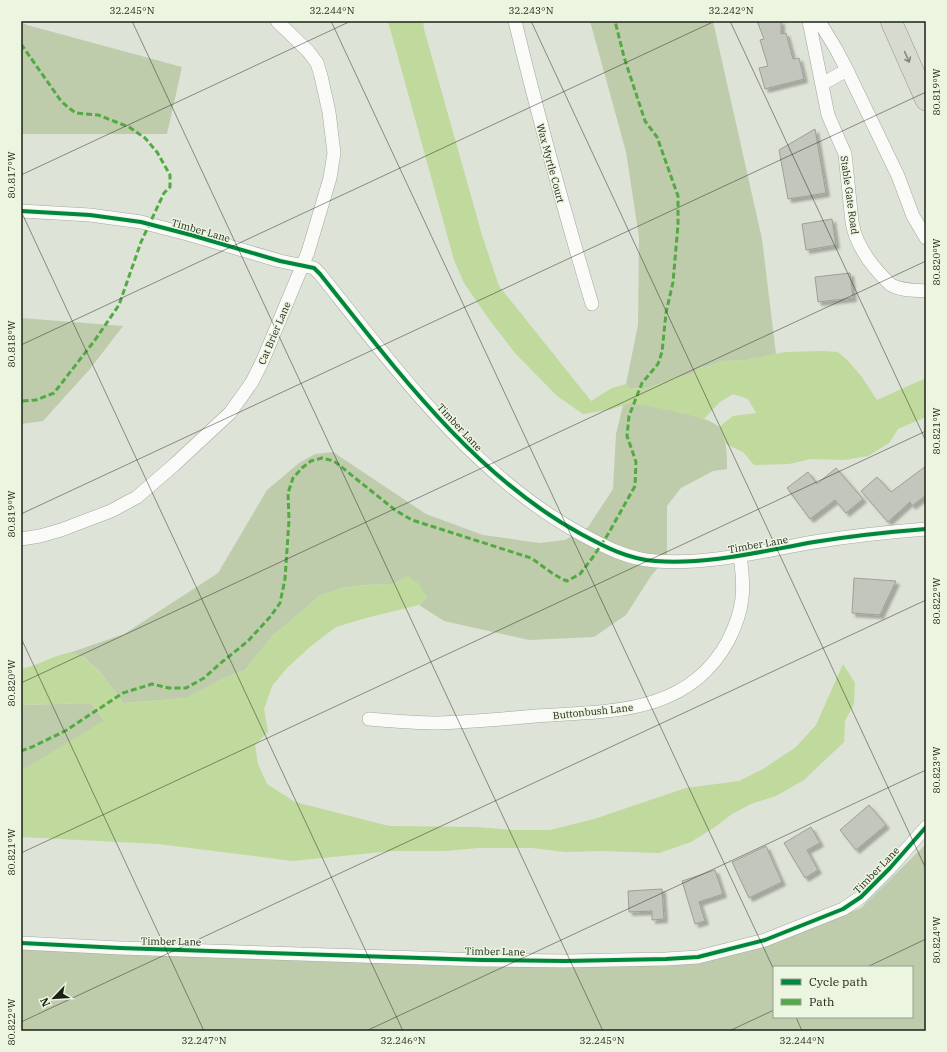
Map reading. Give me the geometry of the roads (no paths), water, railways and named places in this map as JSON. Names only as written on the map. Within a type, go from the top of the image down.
[{"type":"highway","points":[[891,21],[926,100]]},
{"type":"street","name":"Cat Brier Lane","points":[[21,539],[40,536],[61,530],[127,504],[164,475],[216,427],[230,413],[252,382],[266,353],[308,252],[334,161],[334,141],[317,63],[308,51],[277,21]]},
{"type":"street","name":"Wax Myrtle Court","points":[[515,21],[536,108],[592,304]]},
{"type":"street","name":"Stable Gate Road","points":[[809,21],[828,115],[845,154],[852,222],[860,248],[891,285],[904,290],[926,291]]},
{"type":"street","points":[[818,21],[833,43],[847,70],[898,176],[913,216],[926,238]]},
{"type":"street","points":[[822,84],[847,70]]},
{"type":"street","name":"Timber Lane","points":[[21,211],[90,215],[141,222],[280,261],[314,268],[383,353],[466,446],[506,482],[554,518],[609,550],[637,558],[655,561],[693,561],[740,556],[854,536],[926,529]]},
{"type":"street","name":"Buttonbush Lane","points":[[369,719],[438,723],[593,712],[635,707],[671,696],[694,682],[707,671],[718,657],[732,634],[739,615],[743,594],[740,556]]},
{"type":"street","name":"Timber Lane","points":[[21,943],[120,948],[481,960],[666,959],[698,957],[765,940],[844,910],[890,868],[926,827]]}]
